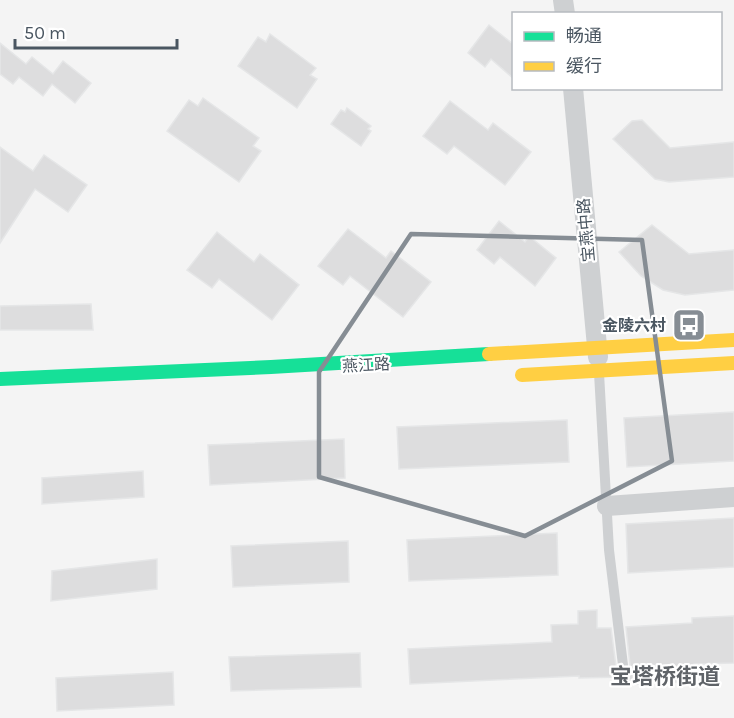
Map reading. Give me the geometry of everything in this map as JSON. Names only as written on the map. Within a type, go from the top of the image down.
[{"type":"main road","points":[[0,379],[259,368],[734,340]]},
{"type":"main road","points":[[503,376],[734,363]]},
{"type":"street","name":"宝燕中路","points":[[573,90],[599,372]]},
{"type":"street","points":[[607,506],[734,497]]},
{"type":"lane","points":[[599,372],[609,550],[622,665]]},
{"type":"highlighted area","points":[[411,234],[642,240],[672,461],[525,536],[319,477],[319,372]]},
{"type":"building","points":[[489,25],[512,43],[512,77],[491,59],[485,67],[468,53]]},
{"type":"building","points":[[270,34],[316,68],[310,75],[317,79],[297,108],[238,66],[258,37],[266,42]]},
{"type":"building","points":[[0,43],[26,64],[32,57],[53,74],[63,61],[91,83],[75,103],[52,84],[43,96],[19,77],[13,84],[0,74]]},
{"type":"building","points":[[203,98],[259,138],[253,146],[261,151],[239,182],[167,131],[189,100],[198,106]]},
{"type":"building","points":[[450,101],[488,130],[493,123],[531,152],[505,185],[454,146],[447,154],[423,136]]},
{"type":"building","points":[[347,108],[371,126],[368,129],[371,131],[361,146],[331,124],[341,110],[345,112]]},
{"type":"building","points":[[642,120],[670,148],[734,142],[734,177],[669,182],[655,179],[613,139],[632,121]]},
{"type":"building","points":[[0,147],[33,171],[44,155],[87,185],[68,212],[35,189],[0,243]]},
{"type":"building","points":[[499,221],[525,242],[529,236],[556,258],[535,286],[500,257],[494,264],[477,250]]},
{"type":"building","points":[[652,225],[689,254],[734,250],[734,290],[685,295],[663,290],[641,276],[619,252]]},
{"type":"building","points":[[348,229],[386,258],[391,251],[431,282],[403,317],[350,276],[343,285],[318,266]]},
{"type":"building","points":[[217,232],[254,262],[260,254],[299,285],[272,320],[219,279],[212,288],[187,270]]},
{"type":"building","points":[[91,304],[93,330],[0,330],[0,306]]},
{"type":"building","points":[[734,412],[734,461],[627,467],[624,418]]},
{"type":"building","points":[[567,420],[569,462],[399,469],[397,427]]},
{"type":"building","points":[[344,439],[345,478],[210,485],[208,445]]},
{"type":"building","points":[[143,471],[144,497],[42,504],[42,478]]},
{"type":"building","points":[[734,518],[734,567],[628,573],[626,524]]},
{"type":"building","points":[[557,533],[558,575],[409,581],[407,540]]},
{"type":"building","points":[[348,541],[349,582],[233,587],[231,546]]},
{"type":"building","points":[[157,559],[157,589],[51,601],[52,571]]},
{"type":"building","points":[[597,610],[597,628],[611,628],[616,666],[621,672],[628,671],[630,665],[626,627],[692,623],[692,618],[734,616],[734,663],[694,664],[695,681],[623,685],[623,677],[579,678],[579,676],[410,684],[408,649],[552,642],[551,625],[578,624],[578,611]]},
{"type":"building","points":[[360,653],[361,687],[231,691],[229,657]]},
{"type":"building","points":[[173,672],[174,705],[57,711],[56,678]]},
{"type":"traffic: fast","points":[[0,379],[271,367],[489,354]]},
{"type":"traffic: slow","points":[[489,354],[734,340]]},
{"type":"traffic: slow","points":[[522,375],[734,363]]},
{"type":"place","name":"金陵六村","points":[[689,325]]},
{"type":"district","name":"宝塔桥街道","points":[[665,677]]}]
